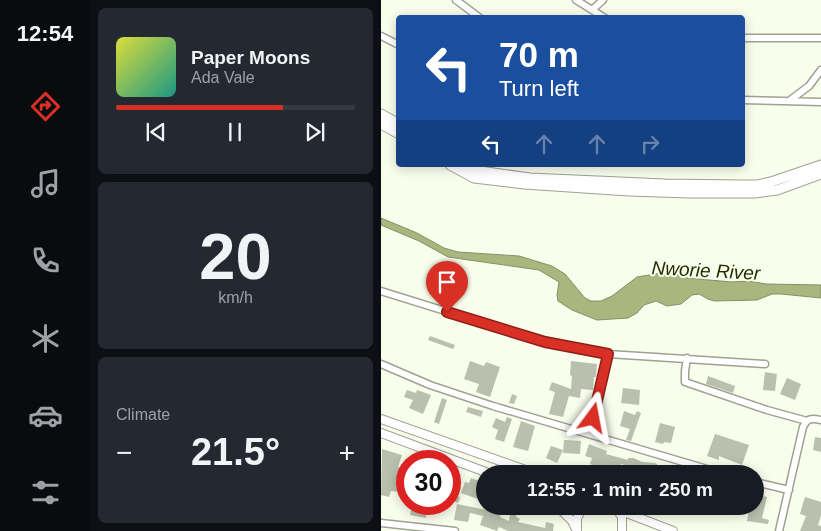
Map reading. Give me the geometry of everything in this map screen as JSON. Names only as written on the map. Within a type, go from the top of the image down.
[{"type":"main road","points":[[381,114],[396,122]]},
{"type":"main road","points":[[381,124],[396,132]]},
{"type":"main road","points":[[470,167],[488,173],[530,178],[665,184],[749,185],[771,182],[821,165]]},
{"type":"main road","points":[[454,167],[473,178],[505,182],[629,191],[689,193],[755,193],[777,190],[821,174]]},
{"type":"street","points":[[456,0],[476,15]]},
{"type":"street","points":[[576,0],[600,15]]},
{"type":"street","points":[[592,10],[603,0]]},
{"type":"street","points":[[381,36],[396,44]]},
{"type":"street","points":[[745,38],[821,38]]},
{"type":"street","points":[[789,101],[809,86],[821,70]]},
{"type":"street","points":[[745,100],[821,102]]},
{"type":"street","points":[[381,291],[545,342],[608,354],[765,364]]},
{"type":"street","points":[[590,434],[608,354]]},
{"type":"street","points":[[687,358],[685,382],[767,410],[807,421]]},
{"type":"street","points":[[381,364],[430,385],[493,406],[694,465]]},
{"type":"street","points":[[779,531],[803,427],[807,421],[813,418],[821,420]]},
{"type":"street","points":[[381,419],[511,465]]},
{"type":"street","points":[[381,433],[476,468]]},
{"type":"street","points":[[764,484],[789,490]]},
{"type":"street","points":[[566,515],[572,521],[577,531]]},
{"type":"street","points":[[577,531],[579,515]]},
{"type":"street","points":[[620,515],[623,523],[622,531]]},
{"type":"street","points":[[634,515],[673,531]]},
{"type":"street","points":[[381,523],[455,531]]},
{"type":"shaded area","points":[[381,218],[417,233],[444,248],[458,252],[519,256],[552,266],[565,274],[585,298],[591,301],[601,301],[612,296],[637,277],[667,272],[687,278],[732,282],[749,281],[766,284],[821,285],[821,298],[772,294],[757,300],[714,301],[699,294],[692,295],[681,304],[667,306],[656,301],[644,305],[637,313],[628,318],[597,320],[572,310],[558,301],[559,282],[539,270],[448,257],[419,241],[381,225]]},
{"type":"building","points":[[430,336],[455,345],[453,349],[428,340]]},
{"type":"building","points":[[470,361],[484,366],[486,362],[500,367],[490,397],[476,392],[479,384],[464,379]]},
{"type":"building","points":[[571,361],[597,364],[593,390],[581,389],[580,398],[569,396],[563,417],[549,414],[555,392],[549,390],[552,382],[571,389]]},
{"type":"building","points":[[765,372],[777,374],[775,391],[763,390]]},
{"type":"building","points":[[708,376],[735,386],[733,393],[706,384]]},
{"type":"building","points":[[787,378],[801,384],[795,400],[780,394]]},
{"type":"building","points":[[623,388],[640,390],[639,405],[621,403]]},
{"type":"building","points":[[407,390],[416,393],[417,390],[431,395],[423,414],[409,408],[413,400],[404,397]]},
{"type":"building","points":[[512,394],[517,396],[514,404],[509,403]]},
{"type":"building","points":[[442,398],[447,400],[439,424],[434,422]]},
{"type":"building","points":[[468,407],[483,411],[481,417],[466,412]]},
{"type":"building","points":[[624,411],[635,415],[637,411],[641,413],[631,441],[626,440],[630,429],[620,426]]},
{"type":"building","points":[[507,417],[512,419],[504,442],[495,439],[498,430],[492,427],[496,418],[505,422]]},
{"type":"building","points":[[521,421],[535,426],[528,451],[513,447]]},
{"type":"building","points":[[660,423],[675,427],[671,443],[655,442]]},
{"type":"building","points":[[715,434],[749,445],[742,465],[719,456],[719,460],[707,456]]},
{"type":"building","points":[[815,437],[821,438],[821,452],[813,450]]},
{"type":"building","points":[[564,440],[581,441],[580,454],[563,453]]},
{"type":"building","points":[[589,444],[607,451],[606,454],[628,460],[628,458],[634,458],[657,465],[593,465],[590,464],[592,458],[585,456]]},
{"type":"building","points":[[551,446],[563,450],[557,463],[546,458]]},
{"type":"building","points":[[382,449],[396,453],[396,492],[391,491],[389,497],[381,495]]},
{"type":"building","points":[[471,478],[476,480],[476,498],[461,493],[465,482],[469,483]]},
{"type":"building","points":[[764,496],[767,497],[764,510]]},
{"type":"building","points":[[805,497],[821,502],[821,515],[818,525],[821,526],[821,531],[800,531],[806,516],[800,514]]},
{"type":"building","points":[[461,505],[476,508],[476,514],[470,513],[468,522],[454,520],[455,515],[461,515]]},
{"type":"building","points":[[410,515],[426,515],[426,518]]},
{"type":"building","points":[[479,515],[500,515],[500,517],[509,521],[510,515],[516,515],[516,517],[520,519],[518,522],[545,528],[546,522],[554,524],[553,531],[508,531],[499,527],[497,531],[480,525],[483,516]]},
{"type":"building","points":[[748,515],[763,515],[762,518],[769,520],[768,524],[747,521]]},
{"type":"route","points":[[447,312],[545,342],[608,354],[593,418]]},
{"type":"water label","name":"Nworie River","points":[[706,270]]}]
